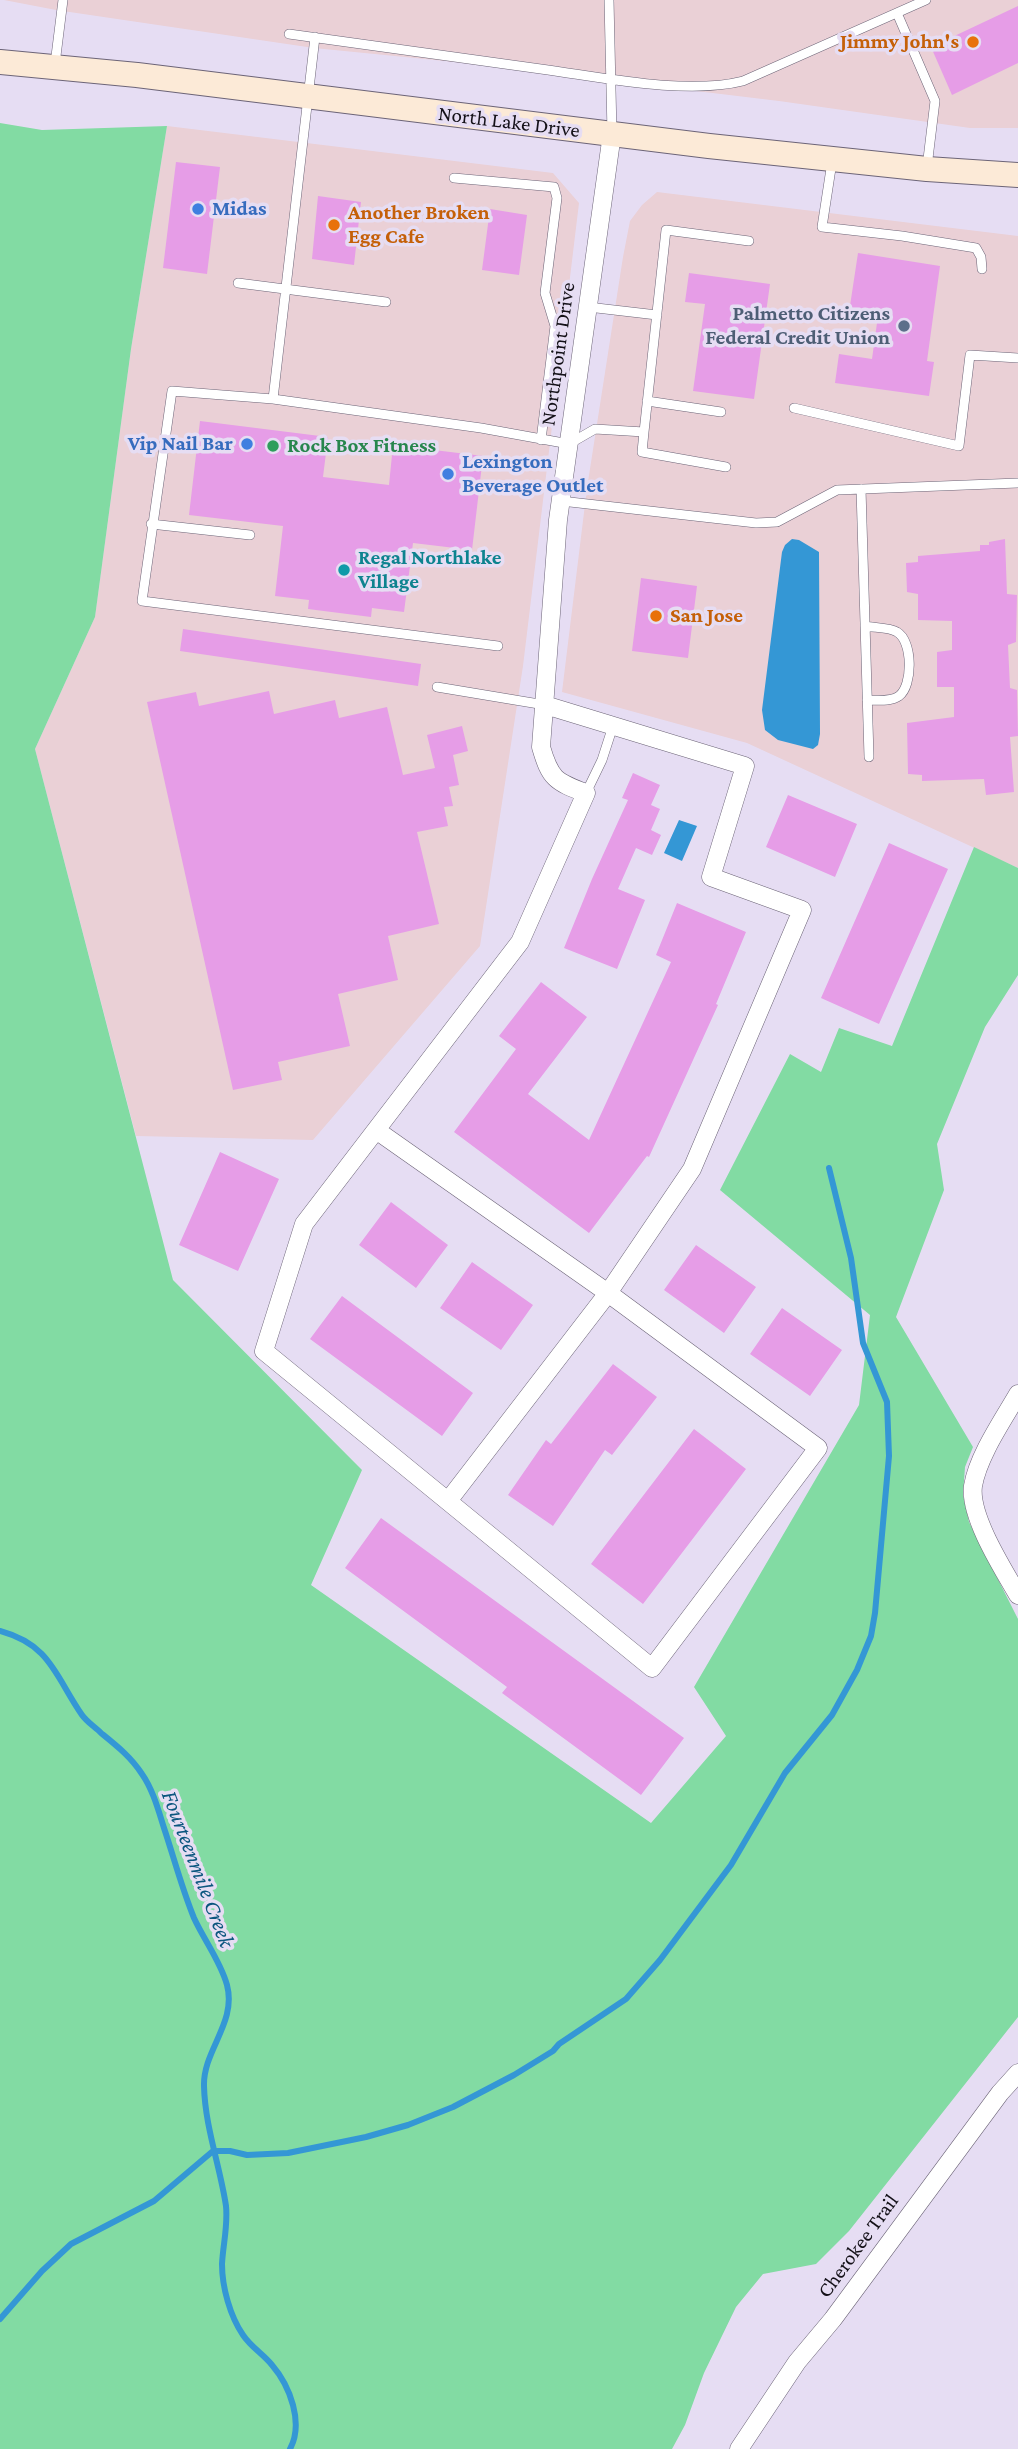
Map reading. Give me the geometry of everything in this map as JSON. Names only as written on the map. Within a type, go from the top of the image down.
[{"type":"main road","name":"North Lake Drive","points":[[0,62],[137,75],[833,160],[1018,175]]},
{"type":"street","name":"Northpoint Drive","points":[[586,793],[568,786],[548,772],[541,747],[561,501],[612,134]]},
{"type":"street","points":[[448,1501],[608,1293],[692,1169],[802,910],[711,877],[745,766],[545,705]]},
{"type":"street","points":[[376,1130],[608,1293],[818,1448],[652,1668],[264,1351],[304,1224],[376,1130],[520,942],[586,793]]},
{"type":"street","points":[[1018,1394],[989,1446],[973,1486],[975,1509],[992,1549],[1018,1595]]},
{"type":"street","name":"Cherokee Trail","points":[[739,2449],[797,2362],[833,2319],[1000,2092],[1018,2073]]},
{"type":"lane","points":[[54,68],[63,0]]},
{"type":"lane","points":[[609,0],[612,134]]},
{"type":"lane","points":[[289,34],[611,79],[703,88],[743,81],[926,0]]},
{"type":"lane","points":[[897,13],[935,101],[927,169]]},
{"type":"lane","points":[[273,400],[315,37]]},
{"type":"lane","points":[[833,160],[822,227],[976,248],[981,257],[982,269]]},
{"type":"lane","points":[[454,178],[554,187],[557,198],[545,293],[555,326],[541,440]]},
{"type":"lane","points":[[726,467],[642,452],[647,401],[666,230],[749,241]]},
{"type":"lane","points":[[238,282],[386,302]]},
{"type":"lane","points":[[588,307],[657,315]]},
{"type":"lane","points":[[794,408],[958,446],[970,355],[1018,358]]},
{"type":"lane","points":[[498,646],[142,601],[172,391],[273,400],[481,428],[569,444],[595,429],[644,432]]},
{"type":"lane","points":[[647,401],[721,412]]},
{"type":"lane","points":[[561,501],[756,523],[777,522],[837,490],[1018,483]]},
{"type":"lane","points":[[861,489],[869,757]]},
{"type":"lane","points":[[151,524],[250,535]]},
{"type":"lane","points":[[865,626],[896,631],[903,638],[907,646],[909,677],[901,695],[893,700],[867,700]]},
{"type":"lane","points":[[437,687],[545,705]]},
{"type":"lane","points":[[586,793],[602,760],[613,726]]},
{"type":"shaded area","points":[[4,0],[1018,0],[1018,128],[970,128],[779,101],[314,48]]},
{"type":"shaded area","points":[[167,126],[553,173],[579,203],[523,666],[480,946],[313,1140],[136,1136],[35,749],[95,617],[131,349]]},
{"type":"shaded area","points":[[657,192],[1018,236],[1018,868],[747,743],[562,692],[587,488],[623,257],[630,221],[642,205]]},
{"type":"green space","points":[[0,123],[42,130],[167,126],[131,349],[95,617],[35,749],[173,1280],[362,1470],[311,1585],[651,1823],[726,1736],[694,1687],[859,1405],[870,1315],[720,1190],[790,1054],[821,1072],[839,1028],[892,1046],[974,847],[1018,868],[1018,975],[985,1027],[937,1144],[944,1190],[896,1317],[973,1447],[965,1467],[963,1495],[969,1522],[1018,1619],[1018,2017],[849,2231],[816,2264],[763,2274],[736,2307],[672,2449],[0,2449]]},
{"type":"water","points":[[792,539],[799,540],[819,552],[820,734],[818,745],[813,749],[778,740],[765,730],[762,710],[782,552]]},
{"type":"water","points":[[679,820],[697,826],[682,861],[664,853]]},
{"type":"building","points":[[1018,6],[1018,63],[952,95],[931,47]]},
{"type":"building","points":[[176,162],[220,167],[207,274],[163,268]]},
{"type":"building","points":[[318,196],[361,202],[354,265],[312,259]]},
{"type":"building","points":[[490,209],[527,215],[519,275],[482,270]]},
{"type":"building","name":"Palmetto Citizens Federal Credit Union","points":[[858,253],[940,266],[927,361],[934,362],[929,396],[835,383],[839,354],[872,359],[877,323],[848,319]]},
{"type":"building","points":[[689,273],[770,284],[754,399],[693,391],[705,304],[685,302]]},
{"type":"building","points":[[200,421],[328,437],[323,477],[389,485],[393,445],[483,456],[472,550],[413,543],[404,612],[372,608],[371,617],[308,609],[309,600],[275,596],[283,526],[189,515]]},
{"type":"building","points":[[1005,539],[1007,594],[1017,595],[1016,642],[1008,645],[1010,688],[1017,690],[1018,736],[1010,737],[1014,792],[986,795],[984,779],[922,781],[922,775],[908,774],[907,723],[954,717],[954,687],[937,687],[937,652],[952,650],[952,621],[918,620],[918,594],[907,592],[906,563],[918,562],[918,556],[980,551],[980,545],[989,545],[989,542]]},
{"type":"building","points":[[641,578],[697,586],[688,658],[632,651]]},
{"type":"building","points":[[183,629],[421,664],[418,686],[180,651]]},
{"type":"building","points":[[269,691],[274,714],[335,700],[339,718],[387,707],[403,775],[435,768],[427,735],[462,726],[468,751],[453,755],[459,785],[449,787],[453,806],[444,807],[448,826],[417,832],[439,924],[388,936],[398,980],[338,994],[350,1046],[278,1062],[282,1080],[233,1090],[147,702],[196,692],[199,706]]},
{"type":"building","points":[[633,773],[660,785],[651,805],[660,809],[651,830],[661,835],[652,855],[636,848],[618,889],[645,900],[617,969],[564,948],[628,800],[622,798]]},
{"type":"building","points":[[788,795],[857,824],[835,877],[766,847]]},
{"type":"building","points":[[889,843],[948,869],[879,1024],[821,998]]},
{"type":"building","points":[[677,903],[746,932],[716,1004],[718,1005],[649,1157],[647,1156],[589,1233],[454,1132],[516,1049],[499,1036],[541,982],[587,1017],[528,1094],[589,1140],[671,962],[656,955]]},
{"type":"building","points":[[220,1152],[279,1179],[238,1271],[179,1245]]},
{"type":"building","points":[[391,1202],[448,1245],[416,1288],[359,1245]]},
{"type":"building","points":[[696,1245],[756,1287],[724,1333],[664,1290]]},
{"type":"building","points":[[472,1262],[533,1305],[501,1350],[440,1308]]},
{"type":"building","points":[[342,1296],[473,1393],[442,1436],[310,1339]]},
{"type":"building","points":[[782,1308],[842,1350],[810,1396],[750,1354]]},
{"type":"building","points":[[613,1364],[657,1397],[612,1455],[605,1450],[553,1526],[508,1495],[546,1440],[551,1444]]},
{"type":"building","points":[[694,1429],[746,1469],[643,1604],[591,1564]]},
{"type":"building","points":[[381,1518],[684,1738],[641,1795],[502,1693],[507,1687],[345,1568]]},
{"type":"waterway","points":[[0,2319],[42,2271],[71,2244],[154,2201],[213,2151],[247,2155],[288,2153],[366,2137],[408,2125],[453,2107],[553,2051],[559,2044],[626,1999],[660,1960],[731,1865],[785,1773],[832,1715],[857,1670],[871,1636],[875,1613],[889,1456],[887,1402],[863,1343],[851,1258],[829,1168]]},
{"type":"waterway","name":"Fourteenmile Creek","points":[[0,1631],[17,1637],[41,1653],[84,1718],[123,1752],[142,1774],[155,1800],[194,1918],[224,1976],[229,1999],[227,2012],[209,2060],[204,2086],[207,2116],[226,2206],[223,2282],[238,2327],[279,2374],[289,2394],[296,2428],[290,2449]]},
{"type":"place","name":"Jimmy John's","points":[[973,42]]},
{"type":"place","name":"Midas","points":[[198,209]]},
{"type":"place","name":"Another Broken Egg Cafe","points":[[334,225]]},
{"type":"place","name":"Palmetto Citizens Federal Credit Union","points":[[904,326]]},
{"type":"place","name":"Vip Nail Bar","points":[[247,444]]},
{"type":"place","name":"Rock Box Fitness","points":[[273,446]]},
{"type":"place","name":"Lexington Beverage Outlet","points":[[448,474]]},
{"type":"place","name":"Regal Northlake Village","points":[[344,570]]},
{"type":"place","name":"San Jose","points":[[656,616]]}]
